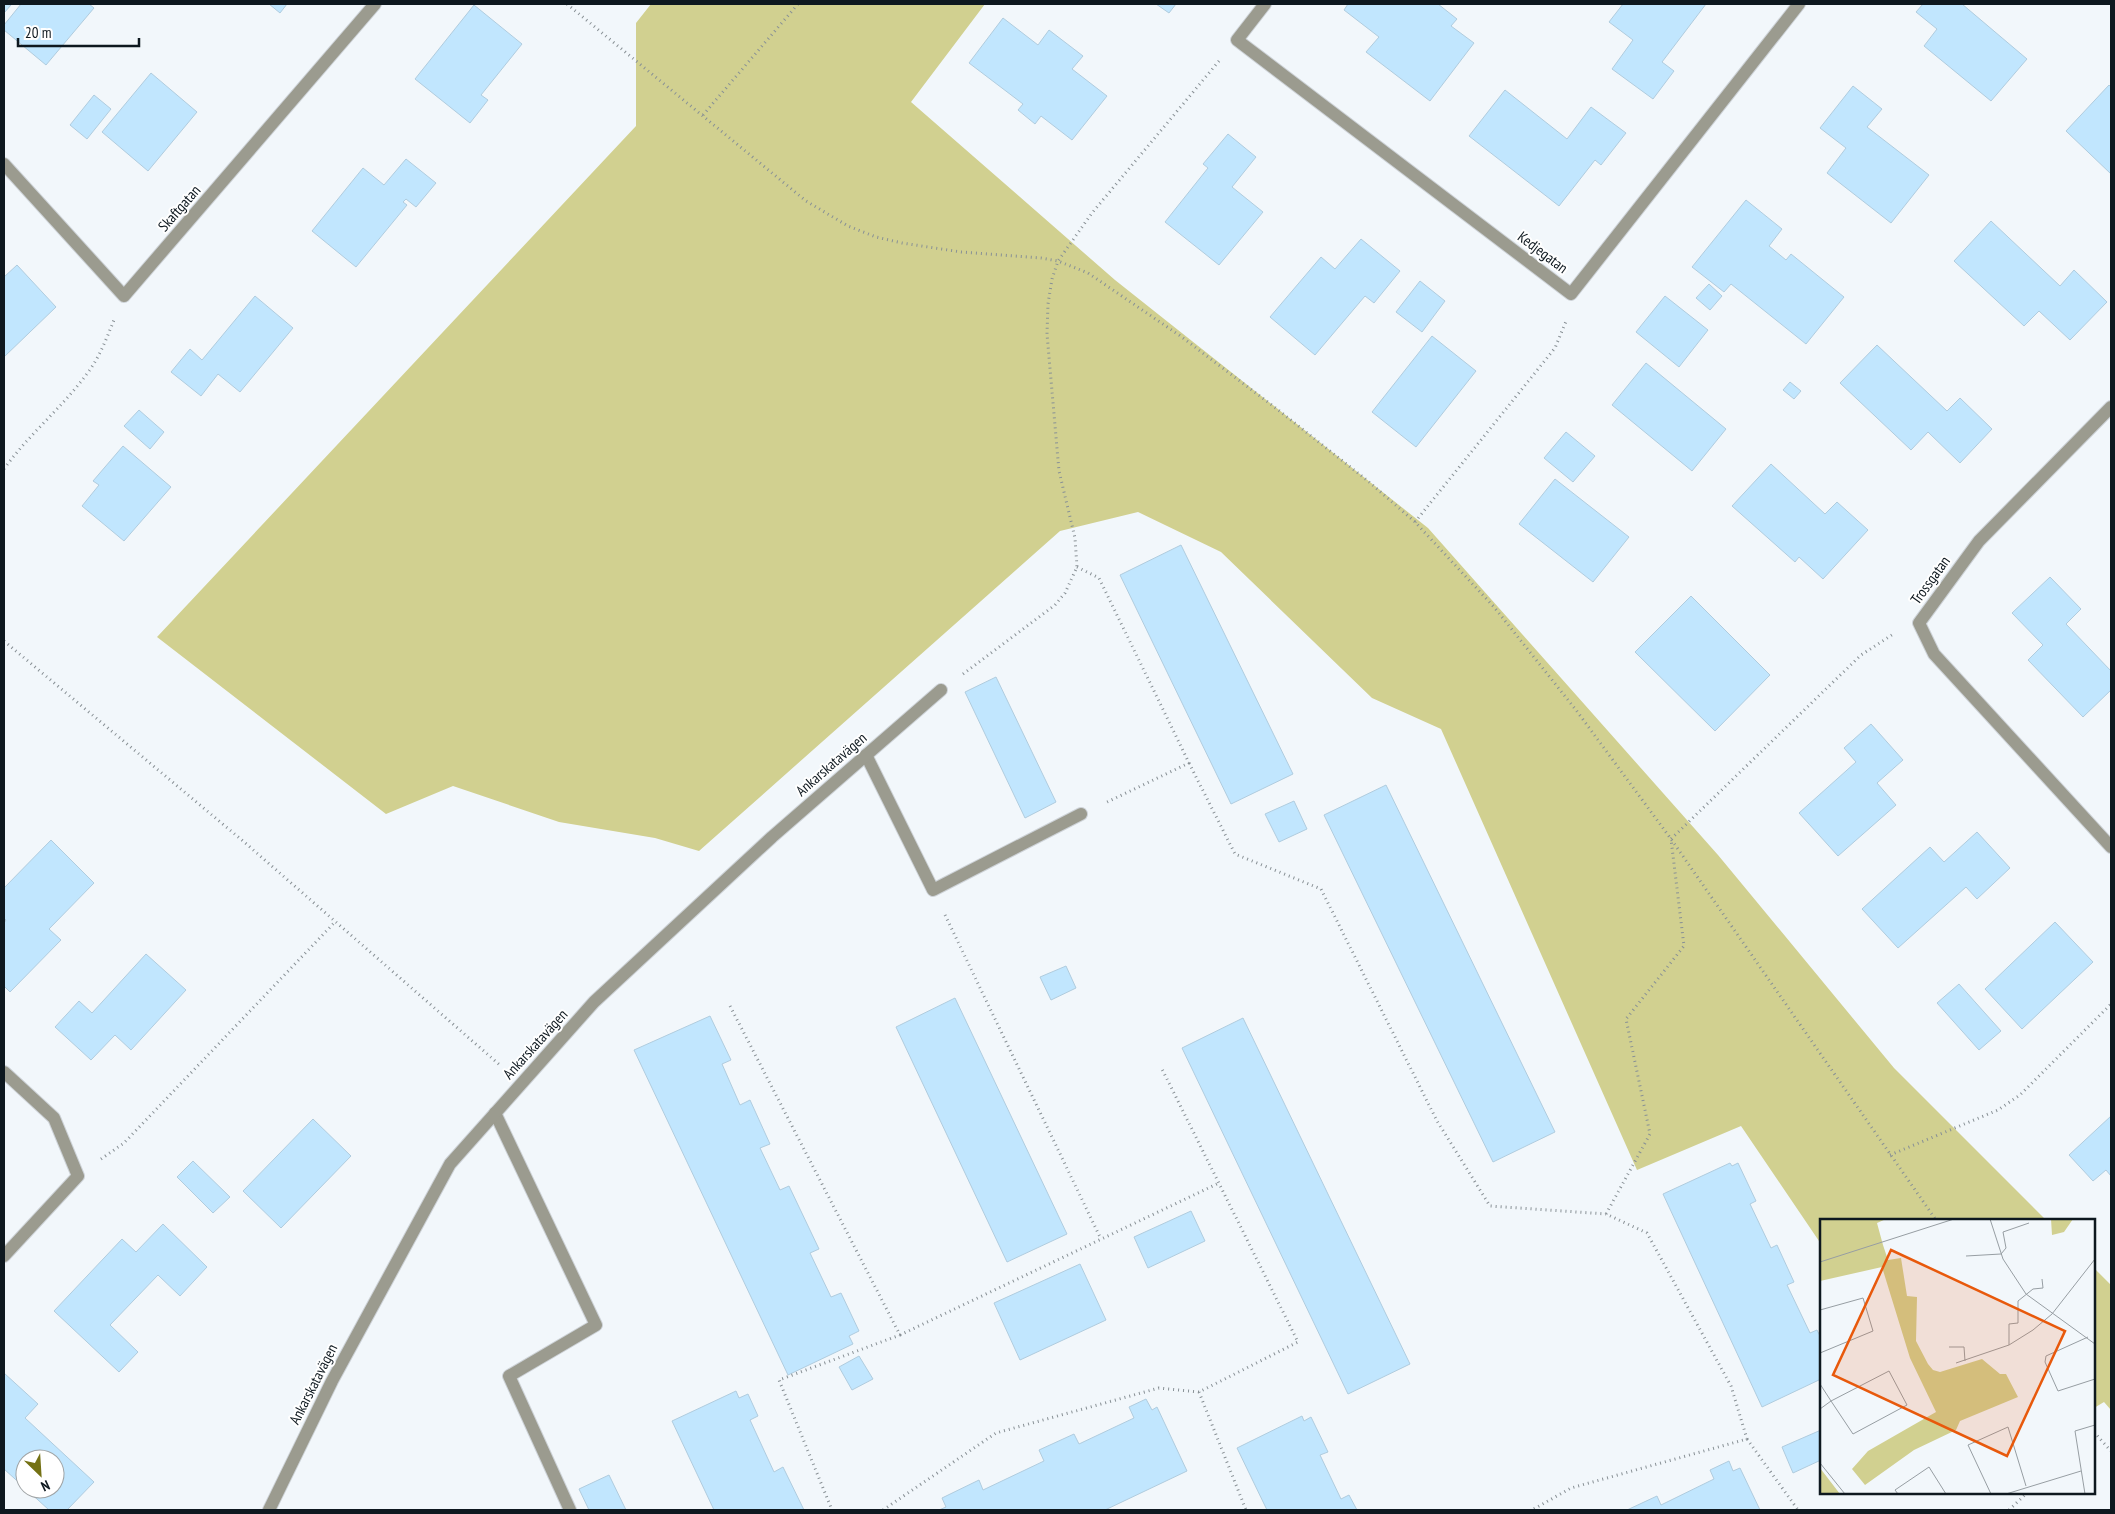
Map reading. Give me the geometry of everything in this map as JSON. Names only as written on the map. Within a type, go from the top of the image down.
[{"type":"street","name":"Skaftgatan","points":[[124,296],[375,4]]},
{"type":"street","points":[[1237,40],[1265,4]]},
{"type":"street","name":"Kedjegatan","points":[[1237,40],[1571,294],[1800,4]]},
{"type":"street","points":[[4,164],[124,296]]},
{"type":"street","name":"Trossgatan","points":[[2111,407],[1979,541],[1919,623],[1934,654],[2111,847]]},
{"type":"street","name":"Ankarskatavägen","points":[[269,1510],[332,1381],[450,1164],[594,1002],[772,837],[941,690]]},
{"type":"street","points":[[866,755],[933,890],[1081,814]]},
{"type":"street","points":[[4,1072],[54,1118],[78,1176],[4,1256]]},
{"type":"street","points":[[495,1113],[596,1325],[510,1376],[570,1510]]},
{"type":"path","points":[[567,4],[806,201],[848,226],[902,243],[1058,262],[1088,273],[1179,336],[1285,415],[1368,481],[1414,522],[1494,607],[1576,710],[1671,839],[1935,1219]]},
{"type":"path","points":[[703,115],[798,4]]},
{"type":"path","points":[[941,690],[1054,605],[1065,593],[1077,567],[1074,538],[1059,471],[1047,334],[1048,304],[1058,262],[1092,213],[1237,40]]},
{"type":"path","points":[[1414,522],[1554,348],[1568,317],[1571,294]]},
{"type":"path","points":[[4,469],[19,448],[77,388],[91,369],[124,296]]},
{"type":"path","points":[[1077,567],[1099,578],[1189,763],[1236,854],[1321,889],[1437,1121],[1490,1206],[1606,1214],[1646,1233],[1731,1386],[1747,1439],[1798,1510]]},
{"type":"path","points":[[1671,839],[1861,655],[1886,637],[1919,623]]},
{"type":"path","points":[[4,641],[243,841],[522,1084]]},
{"type":"path","points":[[1081,814],[1189,763]]},
{"type":"path","points":[[1606,1214],[1650,1134],[1626,1019],[1684,946],[1671,839]]},
{"type":"path","points":[[933,890],[1101,1239]]},
{"type":"path","points":[[78,1176],[124,1143],[335,922]]},
{"type":"path","points":[[1890,1155],[1998,1110],[2020,1095],[2111,1004]]},
{"type":"path","points":[[730,1006],[900,1335]]},
{"type":"path","points":[[883,1510],[996,1433],[1159,1388],[1199,1392],[1298,1342],[1161,1067]]},
{"type":"path","points":[[832,1510],[779,1380],[900,1335],[1219,1183]]},
{"type":"path","points":[[1199,1392],[1246,1510]]},
{"type":"path","points":[[2095,1433],[2111,1451]]},
{"type":"path","points":[[1532,1510],[1571,1488],[1747,1439]]},
{"type":"path","points":[[2009,1510],[2026,1494]]},
{"type":"shaded area","points":[[651,4],[985,4],[911,102],[1115,280],[1428,528],[1718,855],[1894,1068],[2045,1219],[1820,1219],[1820,1243],[1741,1126],[1637,1170],[1441,729],[1372,698],[1221,552],[1138,512],[1060,531],[699,851],[655,838],[559,822],[453,786],[386,814],[157,637],[636,126],[636,23]]},
{"type":"shaded area","points":[[2095,1269],[2111,1285],[2111,1410],[2104,1402],[2095,1407]]},
{"type":"building","points":[[4,4],[11,5],[4,13]]},
{"type":"building","points":[[21,4],[89,4],[94,8],[46,65],[4,30],[4,25]]},
{"type":"building","points":[[269,4],[287,4],[280,13]]},
{"type":"building","points":[[1156,4],[1176,4],[1169,13]]},
{"type":"building","points":[[1348,4],[1438,4],[1457,19],[1451,26],[1474,43],[1430,101],[1366,52],[1379,37],[1344,10]]},
{"type":"building","points":[[1623,4],[1706,4],[1662,62],[1674,71],[1653,99],[1612,69],[1633,40],[1609,22]]},
{"type":"building","points":[[1923,4],[1962,4],[2027,59],[1991,101],[1924,46],[1937,29],[1916,12]]},
{"type":"building","points":[[474,5],[522,44],[481,95],[488,100],[470,123],[415,79]]},
{"type":"building","points":[[1003,18],[1038,45],[1049,30],[1083,56],[1072,69],[1107,96],[1072,140],[1041,116],[1035,124],[1018,110],[1023,104],[969,63]]},
{"type":"building","points":[[151,73],[197,112],[148,171],[102,132]]},
{"type":"building","points":[[2109,85],[2111,87],[2111,174],[2066,131]]},
{"type":"building","points":[[1853,86],[1882,109],[1867,127],[1929,175],[1891,223],[1827,173],[1846,148],[1820,128]]},
{"type":"building","points":[[1505,90],[1567,139],[1591,107],[1626,133],[1601,165],[1595,160],[1559,206],[1469,136]]},
{"type":"building","points":[[94,95],[111,109],[87,139],[70,125]]},
{"type":"building","points":[[1228,134],[1256,157],[1232,187],[1263,212],[1219,265],[1165,222],[1208,168],[1203,164]]},
{"type":"building","points":[[406,159],[436,183],[416,207],[406,199],[403,202],[407,205],[356,267],[312,231],[363,168],[384,185]]},
{"type":"building","points":[[1746,200],[1782,229],[1769,246],[1786,260],[1791,254],[1844,297],[1806,344],[1731,284],[1724,292],[1692,267]]},
{"type":"building","points":[[1991,221],[2060,286],[2074,270],[2107,302],[2070,340],[2039,311],[2024,326],[1954,261]]},
{"type":"building","points":[[1361,239],[1400,271],[1374,303],[1365,296],[1315,355],[1270,317],[1321,257],[1335,269]]},
{"type":"building","points":[[17,265],[56,307],[4,357],[4,277]]},
{"type":"building","points":[[1420,281],[1445,301],[1422,332],[1396,312]]},
{"type":"building","points":[[1709,284],[1722,296],[1710,310],[1696,298]]},
{"type":"building","points":[[255,296],[293,328],[240,392],[218,374],[201,396],[171,372],[190,349],[202,360]]},
{"type":"building","points":[[1665,296],[1708,330],[1679,367],[1636,332]]},
{"type":"building","points":[[1432,336],[1476,371],[1416,447],[1372,412]]},
{"type":"building","points":[[1877,345],[1947,411],[1960,398],[1992,429],[1960,463],[1928,432],[1911,450],[1840,383]]},
{"type":"building","points":[[1646,363],[1726,429],[1692,471],[1612,405]]},
{"type":"building","points":[[1790,382],[1801,391],[1794,399],[1783,390]]},
{"type":"building","points":[[139,410],[164,432],[150,449],[124,426]]},
{"type":"building","points":[[1566,432],[1595,456],[1573,482],[1544,458]]},
{"type":"building","points":[[123,446],[171,487],[124,541],[82,506],[99,485],[93,481]]},
{"type":"building","points":[[1771,464],[1825,514],[1837,502],[1868,530],[1823,579],[1799,557],[1795,562],[1732,506]]},
{"type":"building","points":[[1555,479],[1629,537],[1593,582],[1519,524]]},
{"type":"building","points":[[1181,545],[1293,774],[1231,804],[1120,575]]},
{"type":"building","points":[[2050,577],[2081,609],[2066,624],[2111,671],[2111,690],[2083,717],[2028,660],[2043,645],[2012,613]]},
{"type":"building","points":[[1691,596],[1770,675],[1715,731],[1635,652]]},
{"type":"building","points":[[996,677],[1056,802],[1025,818],[965,692]]},
{"type":"building","points":[[1871,724],[1903,760],[1877,783],[1896,805],[1838,856],[1799,813],[1856,762],[1844,748]]},
{"type":"building","points":[[1386,785],[1555,1132],[1493,1162],[1324,815]]},
{"type":"building","points":[[1294,801],[1307,829],[1279,842],[1265,814]]},
{"type":"building","points":[[1977,832],[2010,868],[1977,899],[1966,887],[1898,948],[1862,909],[1930,847],[1944,862]]},
{"type":"building","points":[[51,840],[94,883],[49,929],[61,940],[10,992],[4,986],[4,923],[6,920],[4,918],[4,888]]},
{"type":"building","points":[[2055,922],[2093,962],[2022,1029],[1985,989]]},
{"type":"building","points":[[146,954],[186,990],[131,1050],[115,1035],[91,1060],[55,1027],[79,1001],[92,1013]]},
{"type":"building","points":[[1066,966],[1076,988],[1051,1000],[1040,977]]},
{"type":"building","points":[[1959,984],[2001,1031],[1979,1050],[1937,1003]]},
{"type":"building","points":[[955,998],[1067,1234],[1007,1262],[896,1027]]},
{"type":"building","points":[[710,1016],[731,1060],[722,1064],[740,1105],[750,1100],[770,1144],[760,1148],[780,1190],[789,1186],[819,1249],[810,1253],[831,1297],[841,1293],[859,1331],[849,1336],[853,1344],[788,1375],[634,1050]]},
{"type":"building","points":[[1243,1018],[1410,1364],[1348,1394],[1182,1048]]},
{"type":"building","points":[[2111,1116],[2111,1176],[2106,1170],[2093,1181],[2069,1155]]},
{"type":"building","points":[[313,1119],[351,1156],[281,1228],[243,1191]]},
{"type":"building","points":[[193,1161],[230,1197],[213,1213],[177,1177]]},
{"type":"building","points":[[1730,1163],[1732,1166],[1738,1163],[1756,1201],[1750,1204],[1771,1248],[1777,1245],[1794,1282],[1787,1285],[1810,1333],[1817,1330],[1820,1336],[1820,1379],[1762,1407],[1663,1194]]},
{"type":"building","points":[[1191,1211],[1205,1241],[1148,1268],[1134,1237]]},
{"type":"building","points":[[163,1224],[207,1267],[180,1296],[158,1275],[110,1325],[138,1352],[119,1372],[54,1311],[122,1239],[136,1252]]},
{"type":"building","points":[[1080,1264],[1106,1320],[1020,1360],[994,1303]]},
{"type":"building","points":[[859,1356],[873,1379],[852,1390],[839,1367]]},
{"type":"building","points":[[4,1373],[38,1404],[25,1418],[58,1449],[15,1449],[15,1479],[4,1469]]},
{"type":"building","points":[[736,1391],[739,1398],[748,1394],[758,1416],[750,1420],[774,1472],[783,1467],[804,1510],[714,1510],[672,1421]]},
{"type":"building","points":[[1146,1399],[1152,1410],[1157,1407],[1187,1471],[1105,1510],[939,1510],[946,1507],[942,1498],[979,1480],[983,1490],[1044,1461],[1039,1450],[1074,1434],[1079,1444],[1134,1418],[1129,1407]]},
{"type":"building","points":[[1302,1416],[1304,1421],[1311,1417],[1328,1452],[1320,1455],[1341,1499],[1349,1495],[1357,1510],[1267,1510],[1237,1448]]},
{"type":"building","points":[[1820,1430],[1820,1460],[1793,1473],[1782,1447]]},
{"type":"building","points":[[65,1455],[94,1482],[67,1510],[49,1510],[37,1499],[65,1499]]},
{"type":"building","points":[[1729,1461],[1733,1471],[1740,1468],[1760,1510],[1627,1510],[1657,1496],[1661,1505],[1714,1479],[1710,1470]]},
{"type":"building","points":[[609,1475],[626,1510],[589,1510],[579,1489]]}]
